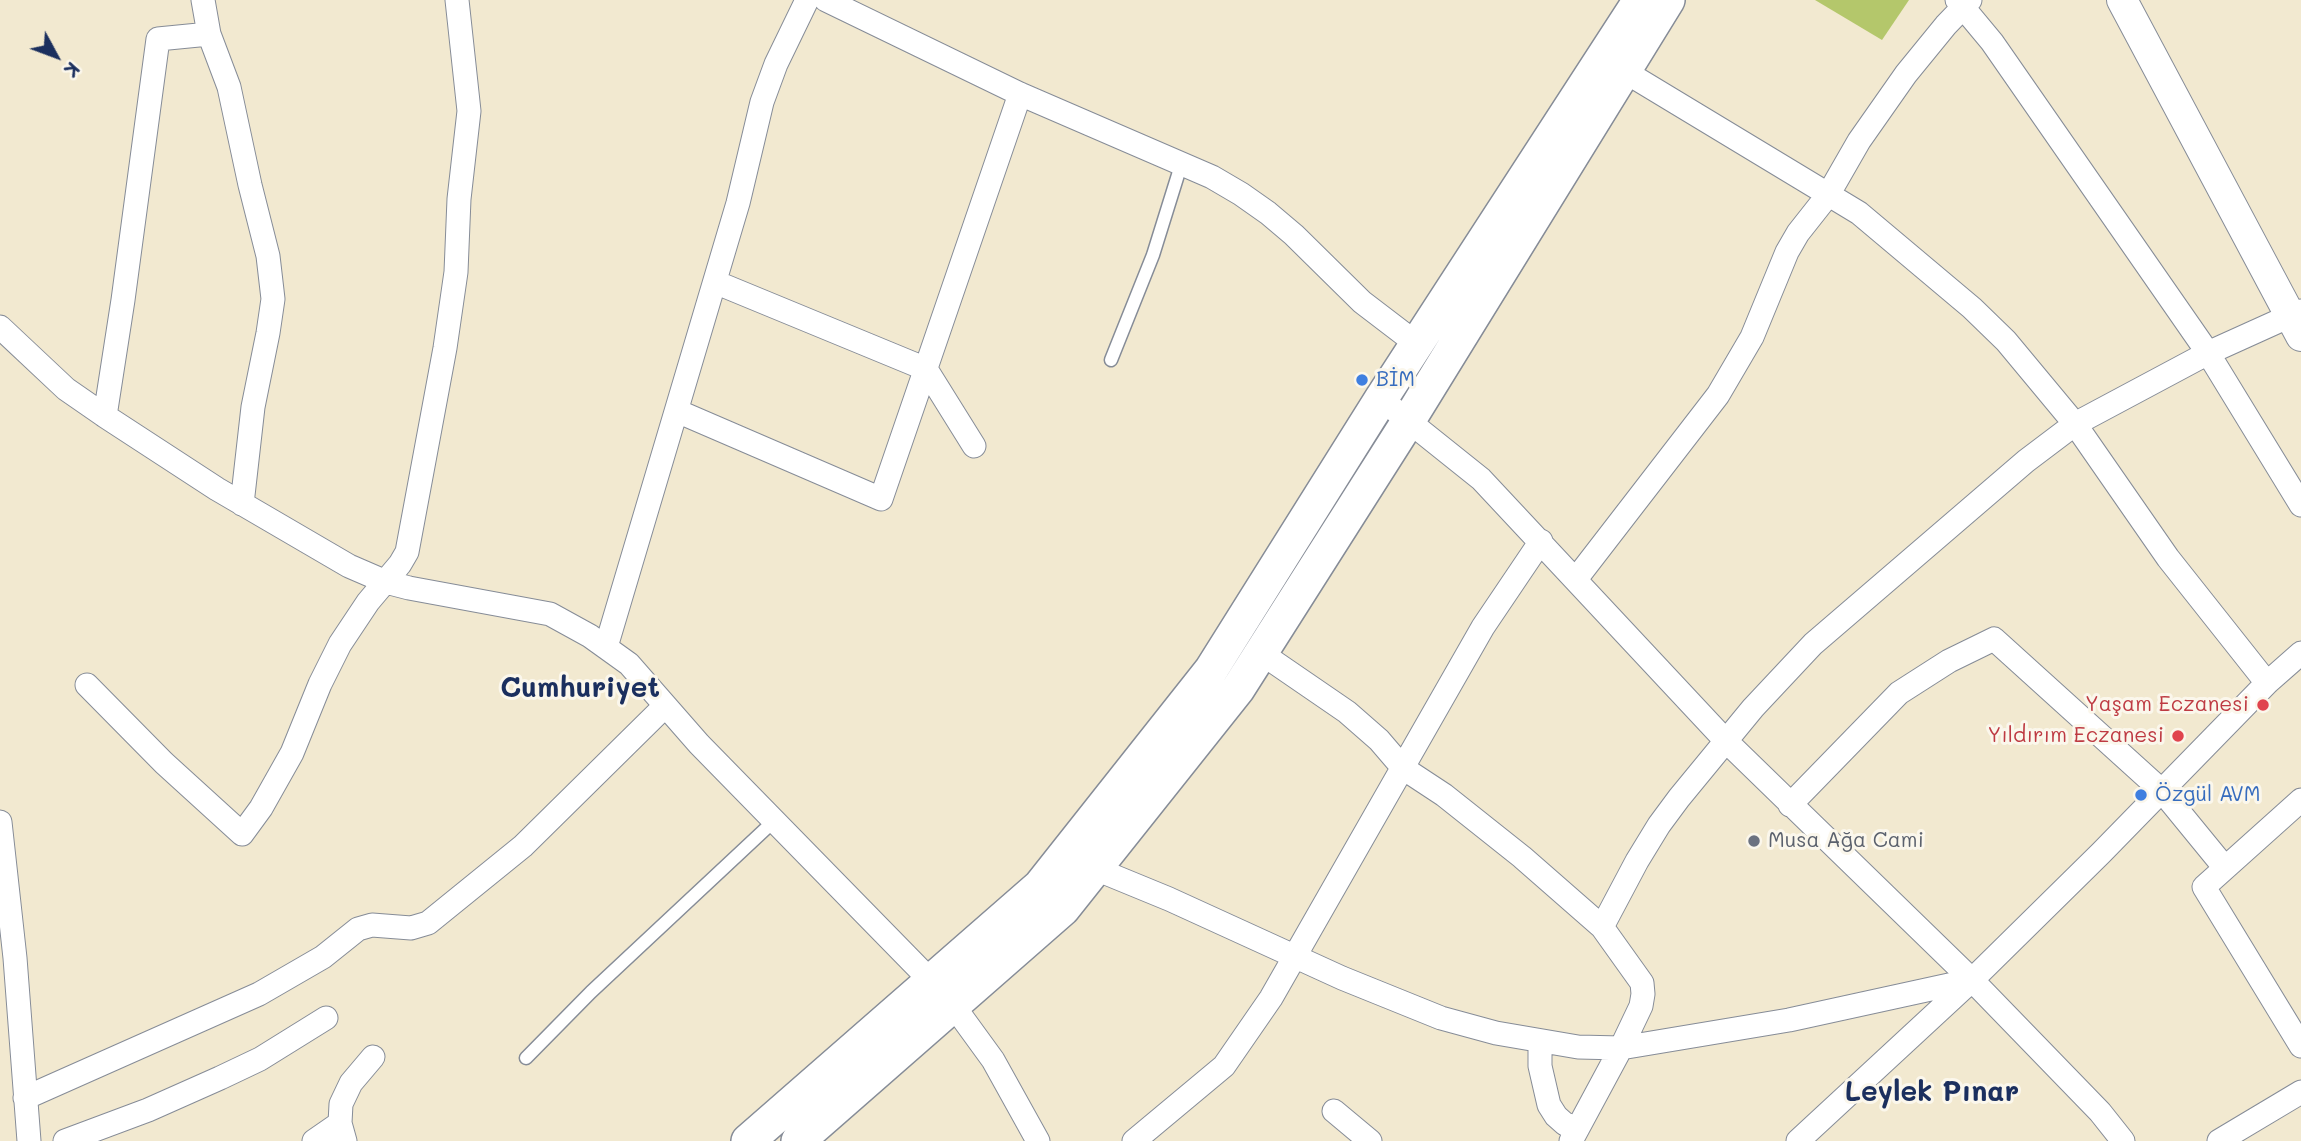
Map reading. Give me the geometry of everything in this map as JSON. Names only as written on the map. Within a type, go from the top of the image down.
[{"type":"main road","points":[[798,1141],[1063,909],[1238,689],[1409,420],[1613,65],[1640,0]]},
{"type":"main road","points":[[748,1141],[1040,886],[1211,670],[1417,344],[1613,65],[1668,0]]},
{"type":"street","points":[[204,0],[209,34],[229,88],[268,256],[273,299],[253,407],[242,504]]},
{"type":"street","points":[[87,685],[164,763],[242,834],[261,808],[292,753],[320,684],[340,644],[407,552],[445,348],[456,272],[458,199],[469,111],[457,0]]},
{"type":"street","points":[[606,647],[738,203],[762,103],[776,64],[807,0]]},
{"type":"street","points":[[826,0],[1020,94],[1182,162],[1241,194],[1294,235],[1362,302],[1417,344]]},
{"type":"street","points":[[1602,927],[1659,825],[1725,740],[1813,645],[2026,461],[2075,424],[2208,353],[2298,321],[2122,0]]},
{"type":"street","points":[[1576,579],[1718,395],[1752,337],[1787,252],[1798,233],[1828,195],[1860,141],[1906,74],[1963,2],[2208,353],[2301,505]]},
{"type":"street","points":[[105,416],[158,39],[209,34]]},
{"type":"street","points":[[1613,65],[1858,213],[2006,341],[2075,424],[2168,558],[2267,683]]},
{"type":"street","points":[[677,411],[881,499],[1020,94]]},
{"type":"street","points":[[715,282],[926,369],[974,446]]},
{"type":"street","points":[[0,327],[66,389],[105,416],[242,504],[349,566],[386,582],[409,588],[550,614],[606,647],[629,664],[774,821],[931,981]]},
{"type":"street","points":[[1381,399],[1481,479],[1725,740],[1972,979],[2100,1112],[2123,1141]]},
{"type":"street","points":[[1134,1141],[1224,1066],[1271,998],[1483,627],[1541,541]]},
{"type":"street","points":[[1790,805],[1899,693],[1949,661],[1994,639],[2162,792],[2225,868]]},
{"type":"street","points":[[1261,653],[1347,712],[1379,740],[1403,768],[1444,795],[1522,857],[1602,927],[1642,983],[1641,1006],[1574,1134],[1549,1105],[1540,1066],[1539,1042]]},
{"type":"street","points":[[1798,1141],[1972,979],[2162,792],[2267,683],[2301,653]]},
{"type":"street","points":[[25,1098],[260,994],[323,957],[358,929],[372,925],[411,928],[428,923],[523,846],[665,706]]},
{"type":"street","points":[[2301,800],[2204,887],[2301,1046]]},
{"type":"street","points":[[0,822],[15,958],[29,1141]]},
{"type":"street","points":[[1096,869],[1169,899],[1294,957],[1441,1018],[1539,1042],[1578,1048],[1621,1048],[1789,1020],[1972,979]]},
{"type":"street","points":[[953,1005],[993,1060],[1038,1141]]},
{"type":"street","points":[[65,1141],[148,1110],[220,1078],[260,1059],[326,1018]]},
{"type":"street","points":[[314,1141],[343,1132],[341,1104],[351,1083],[373,1057]]},
{"type":"street","points":[[2219,1141],[2301,1092]]},
{"type":"street","points":[[1334,1111],[1370,1141]]},
{"type":"lane","points":[[1111,360],[1153,255],[1182,162]]},
{"type":"lane","points":[[526,1058],[591,992],[774,821]]},
{"type":"green space","points":[[1815,0],[1909,0],[1882,40]]},
{"type":"place","name":"BİM","points":[[1362,380]]},
{"type":"place","name":"Yaşam Eczanesi","points":[[2263,705]]},
{"type":"place","name":"Yıldırım Eczanesi","points":[[2178,736]]},
{"type":"place","name":"Özgül AVM","points":[[2141,795]]},
{"type":"place","name":"Musa Ağa Cami","points":[[1754,841]]},
{"type":"district","name":"Cumhuriyet","points":[[580,688]]},
{"type":"district","name":"Leylek Pınar","points":[[1932,1092]]}]
